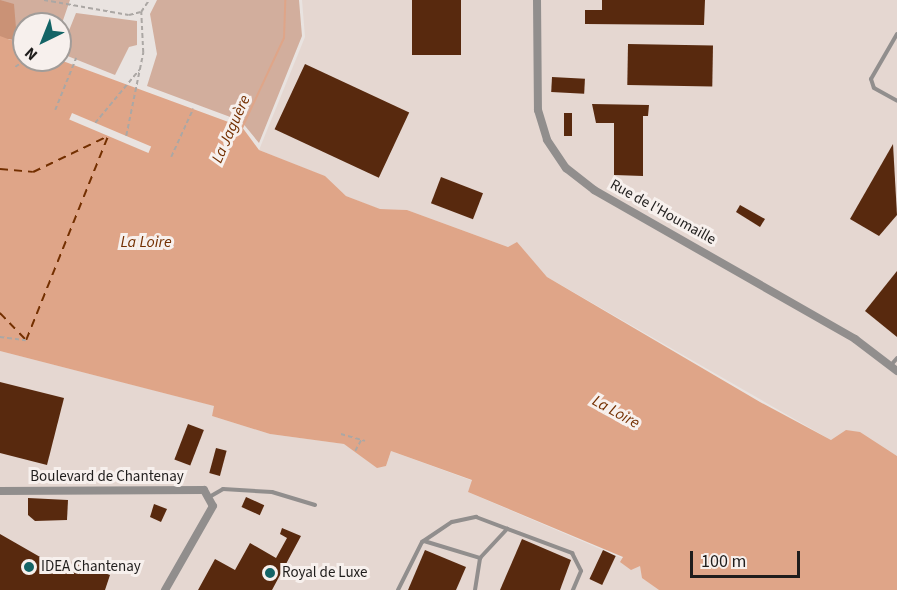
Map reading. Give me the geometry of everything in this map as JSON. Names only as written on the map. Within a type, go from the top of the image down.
[{"type":"street","name":"Rue de l'Houmaille","points":[[537,0],[538,110],[547,140],[566,168],[594,190],[796,303],[894,368]]},
{"type":"street","name":"Boulevard de Chantenay","points":[[0,491],[204,490],[211,496]]},
{"type":"street","points":[[165,590],[213,506],[211,496]]},
{"type":"lane","points":[[897,34],[871,79],[874,88],[897,101]]},
{"type":"lane","points":[[894,368],[897,358]]},
{"type":"lane","points":[[211,496],[223,489],[272,492],[315,505]]},
{"type":"lane","points":[[398,590],[412,553],[424,541],[463,518],[507,529],[572,553],[581,571],[573,590]]},
{"type":"lane","points":[[475,590],[480,558],[507,529]]},
{"type":"lane","points":[[424,541],[480,558]]},
{"type":"path","points":[[44,0],[118,14],[141,12]]},
{"type":"path","points":[[126,136],[139,76],[141,12],[149,0]]},
{"type":"path","points":[[55,110],[76,58]]},
{"type":"path","points":[[95,123],[139,69]]},
{"type":"path","points":[[171,157],[194,109]]},
{"type":"path","points":[[0,337],[21,343],[26,340]]},
{"type":"path","points":[[341,434],[365,441]]},
{"type":"path","points":[[355,451],[361,439]]},
{"type":"shaded area","points":[[0,0],[70,0],[66,12],[12,12],[12,40],[0,36]]},
{"type":"shaded area","points":[[0,0],[14,4],[15,12],[12,12],[12,39],[0,39]]},
{"type":"shaded area","points":[[157,0],[299,0],[302,36],[259,143],[241,121],[147,86],[157,54],[150,14]]},
{"type":"shaded area","points":[[302,0],[897,0],[897,456],[853,431],[831,440],[547,277],[517,243],[508,247],[407,210],[379,209],[346,196],[324,176],[259,150],[305,37]]},
{"type":"shaded area","points":[[76,13],[137,21],[137,45],[129,47],[115,75],[72,58],[72,23]]},
{"type":"shaded area","points":[[0,351],[215,406],[212,416],[270,434],[345,444],[377,467],[386,466],[391,451],[473,481],[468,492],[640,566],[643,578],[659,590],[0,590]]},
{"type":"water","name":"La Loire","points":[[0,36],[12,40],[12,72],[72,72],[72,64],[242,127],[259,150],[325,176],[346,196],[380,209],[407,210],[508,247],[517,242],[547,277],[760,402],[831,440],[846,430],[860,432],[897,456],[897,590],[659,590],[642,578],[640,566],[631,570],[620,562],[623,557],[468,492],[472,480],[391,451],[386,466],[377,468],[344,444],[270,434],[212,416],[214,406],[0,351]]},
{"type":"pier","points":[[72,113],[151,147],[148,153],[69,119]]},
{"type":"building","points":[[412,0],[461,0],[461,55],[412,55]]},
{"type":"building","points":[[602,0],[705,0],[704,25],[585,24],[585,10],[602,10]]},
{"type":"building","points":[[628,44],[713,45],[712,86],[627,85]]},
{"type":"building","points":[[305,64],[409,113],[379,178],[275,129]]},
{"type":"building","points":[[552,77],[585,79],[584,94],[551,92]]},
{"type":"building","points":[[592,104],[649,105],[648,116],[643,116],[643,176],[614,175],[614,123],[596,123]]},
{"type":"building","points":[[564,113],[572,113],[572,136],[564,136]]},
{"type":"building","points":[[893,144],[897,215],[879,236],[850,219]]},
{"type":"building","points":[[441,177],[483,193],[473,219],[431,203]]},
{"type":"building","points":[[740,205],[765,219],[760,227],[736,212]]},
{"type":"building","points":[[897,271],[897,337],[865,311]]},
{"type":"building","points":[[0,382],[64,398],[47,465],[0,453]]},
{"type":"building","points":[[188,424],[204,430],[190,466],[174,459]]},
{"type":"building","points":[[216,448],[227,451],[220,476],[209,473]]},
{"type":"building","points":[[246,497],[264,505],[260,515],[242,507]]},
{"type":"building","points":[[28,498],[68,500],[67,520],[35,521],[28,515]]},
{"type":"building","points":[[154,504],[167,509],[161,522],[150,517]]},
{"type":"building","points":[[282,528],[301,536],[272,590],[198,590],[215,559],[235,570],[250,543],[276,558],[287,538],[280,534]]},
{"type":"building","name":"IDEA Chantenay","points":[[0,534],[68,573],[72,561],[110,575],[105,590],[0,590]]},
{"type":"building","points":[[522,539],[571,560],[560,590],[500,590]]},
{"type":"building","points":[[425,550],[466,567],[456,590],[408,590]]},
{"type":"building","points":[[603,550],[616,556],[602,585],[589,579]]},
{"type":"waterway","name":"La Jaguère","points":[[242,128],[284,38],[285,0]]},
{"type":"ferry route","points":[[0,169],[33,172],[108,136]]},
{"type":"ferry route","points":[[0,313],[26,340],[108,136]]},
{"type":"place","name":"IDEA Chantenay","points":[[29,567]]},
{"type":"place","name":"Royal de Luxe","points":[[270,573]]}]
